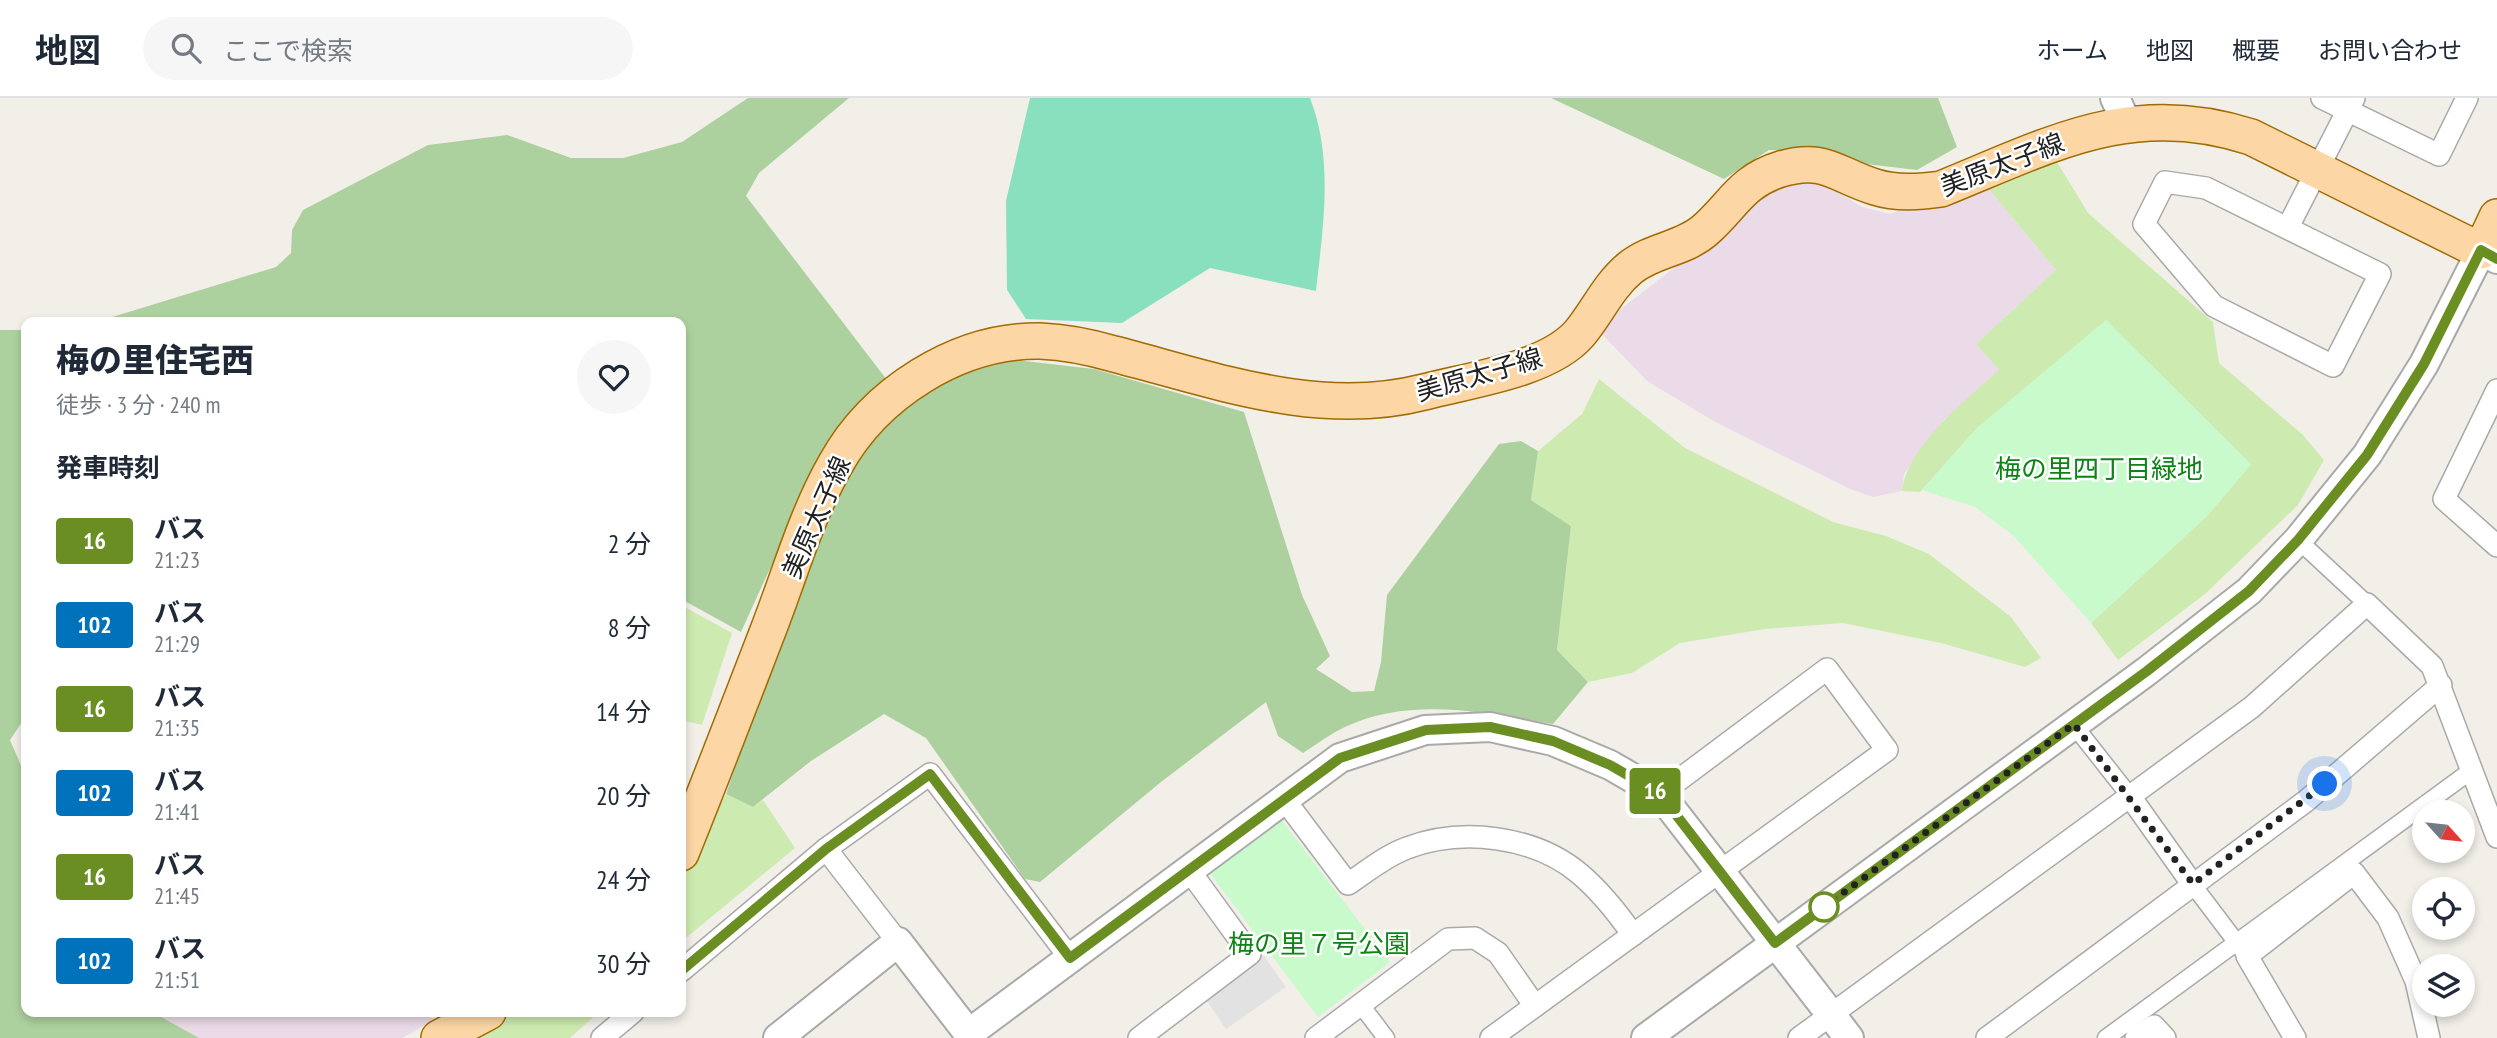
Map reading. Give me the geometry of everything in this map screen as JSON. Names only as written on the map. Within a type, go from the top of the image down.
[{"type":"main road","name":"美原太子線","points":[[686,840],[807,528],[835,465],[863,424],[884,403],[940,366],[965,355],[997,346],[1042,341],[1096,349],[1188,376],[1286,396],[1324,401],[1388,399],[1411,395],[1524,366],[1558,351],[1580,333],[1630,268],[1700,234],[1740,192],[1763,174],[1801,164],[1820,164],[1878,188],[1919,192],[1941,189],[2063,141],[2120,110],[2212,125],[2251,137],[2489,255]]},
{"type":"main road","points":[[2489,255],[2497,218]]},
{"type":"main road","points":[[439,1038],[479,1017]]},
{"type":"street","points":[[2322,98],[2351,104],[2439,155],[2467,98]]},
{"type":"street","points":[[2288,227],[2351,104]]},
{"type":"street","points":[[2165,182],[2206,188],[2288,227],[2379,274],[2333,366],[2214,306],[2144,224],[2165,182]]},
{"type":"street","points":[[1646,1038],[2205,628],[2249,591],[2337,495],[2397,409],[2489,255]]},
{"type":"street","points":[[2497,390],[2444,499],[2497,546]]},
{"type":"street","points":[[2298,540],[2432,666],[2497,837]]},
{"type":"street","points":[[1799,1038],[2252,706],[2367,604]]},
{"type":"street","points":[[1491,1038],[1887,750],[1827,669],[1660,794]]},
{"type":"street","points":[[1987,1038],[2306,801],[2441,685]]},
{"type":"street","points":[[2074,724],[2241,949],[2295,1038]]},
{"type":"street","points":[[826,849],[968,1037],[1340,758],[1426,730],[1490,727],[1553,741],[1610,765],[1660,794],[1849,1038]]},
{"type":"street","points":[[2106,1038],[2149,1028],[2241,949],[2350,868],[2472,770]]},
{"type":"street","points":[[686,967],[826,849],[930,774],[1070,958]]},
{"type":"street","points":[[1284,799],[1348,884],[1407,848],[1440,840],[1463,835],[1526,844],[1578,872],[1611,903],[1633,935]]},
{"type":"street","points":[[2350,868],[2388,918],[2416,981],[2429,1038]]},
{"type":"street","points":[[1139,1038],[1250,954],[1189,870]]},
{"type":"street","points":[[1316,1038],[1448,940],[1475,938],[1498,953],[1535,1006]]},
{"type":"street","points":[[778,1038],[898,942]]},
{"type":"street","points":[[1361,1005],[1387,1038]]},
{"type":"street","points":[[602,1038],[627,1017]]},
{"type":"shaded area","points":[[1793,173],[1824,183],[1862,207],[1890,214],[1981,180],[2056,270],[1976,344],[1999,370],[1943,421],[1904,474],[1902,491],[1873,497],[1850,489],[1717,423],[1647,381],[1599,331],[1621,309],[1692,254],[1738,207]]},
{"type":"shaded area","points":[[1264,956],[1286,987],[1226,1029],[1205,998]]},
{"type":"shaded area","points":[[161,1017],[431,1017],[434,1020],[402,1038],[197,1038]]},
{"type":"green space","points":[[748,98],[849,98],[759,173],[746,196],[887,380],[856,406],[818,463],[741,632],[686,602],[686,317],[112,317],[276,267],[291,253],[292,230],[303,210],[428,145],[507,135],[571,158],[623,158],[682,142]]},
{"type":"green space","points":[[1030,98],[1310,98],[1322,145],[1325,193],[1316,291],[1210,268],[1122,323],[1026,319],[1007,290],[1006,201]]},
{"type":"green space","points":[[1551,98],[1938,98],[1957,147],[1917,170],[1866,164],[1819,151],[1769,150],[1724,179]]},
{"type":"green space","points":[[2054,157],[2088,213],[2213,322],[2219,363],[2303,435],[2324,460],[2298,505],[2205,594],[2118,660],[2091,623],[2208,515],[2251,464],[1978,427],[1920,492],[1902,491],[1915,457],[1927,440],[1955,409],[1999,370],[1976,344],[2056,270],[1981,180]]},
{"type":"green space","name":"梅の里四丁目緑地","points":[[2106,320],[2251,464],[2208,515],[2091,623],[2013,535],[1975,507],[1922,490],[1978,427]]},
{"type":"green space","points":[[0,330],[21,330],[21,724],[10,740],[21,765],[21,1017],[161,1017],[199,1038],[0,1038]]},
{"type":"green space","points":[[1008,359],[1094,369],[1244,412],[1302,595],[1330,656],[1316,669],[1352,692],[1374,691],[1381,662],[1387,595],[1499,444],[1521,441],[1538,451],[1531,500],[1571,526],[1557,650],[1588,682],[1553,724],[1475,712],[1396,712],[1345,727],[1303,753],[1278,736],[1266,702],[1161,782],[1040,882],[1025,879],[926,738],[884,714],[811,761],[753,807],[726,794],[773,656],[841,486],[880,427],[938,374]]},
{"type":"green space","points":[[1599,379],[1685,448],[1833,522],[1886,536],[1929,554],[2011,617],[2041,658],[2025,667],[1941,643],[1843,623],[1765,629],[1680,643],[1632,673],[1588,682],[1557,650],[1571,526],[1531,500],[1538,451],[1582,414]]},
{"type":"green space","points":[[686,608],[732,633],[702,725],[686,721]]},
{"type":"green space","points":[[726,794],[753,807],[763,800],[795,848],[686,938],[686,863]]},
{"type":"green space","name":"梅の里７号公園","points":[[1280,818],[1390,962],[1318,1017],[1209,872]]},
{"type":"green space","points":[[500,1017],[593,1017],[570,1038],[460,1038]]},
{"type":"bus line","name":"16","points":[[686,967],[826,849],[930,774],[1070,958],[1340,758],[1426,730],[1490,727],[1553,741],[1610,765],[1660,794],[1775,943],[2205,628],[2249,591],[2298,540],[2367,455],[2424,364],[2481,250],[2497,259]]},
{"type":"route","points":[[1824,907],[2074,724],[2193,884],[2325,784]]}]
